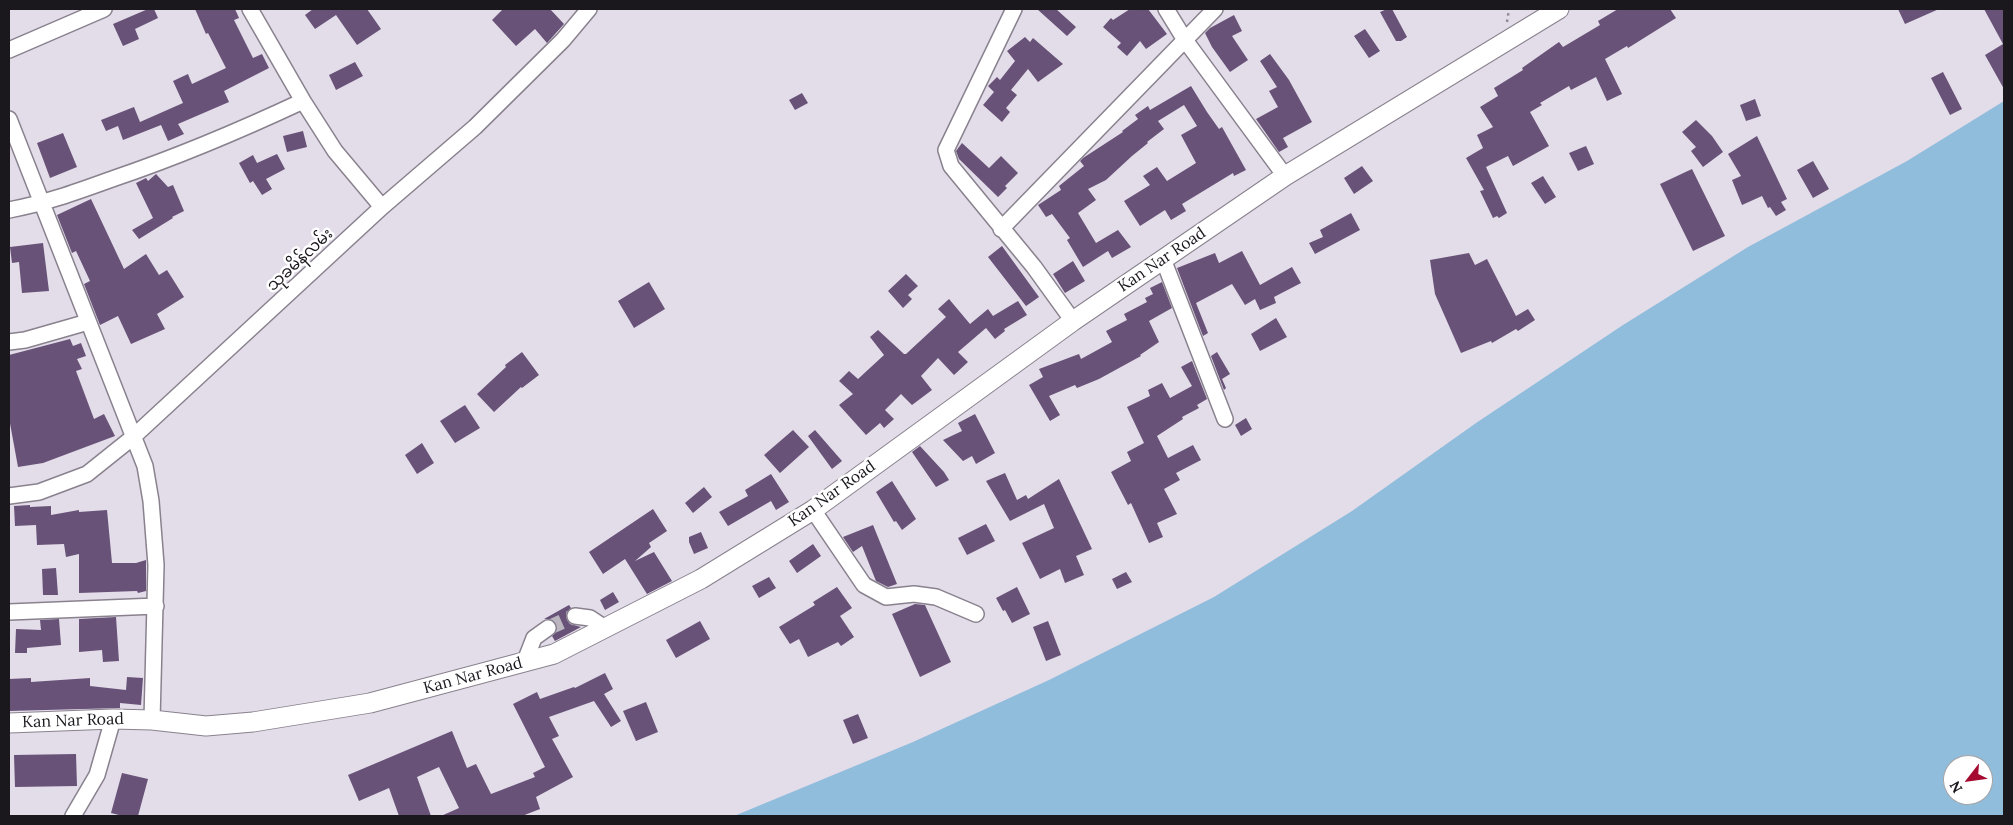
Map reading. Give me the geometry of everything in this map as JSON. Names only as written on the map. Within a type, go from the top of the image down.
[{"type":"main road","name":"Kan Nar Road","points":[[9,724],[113,719],[152,720],[206,726],[273,719],[370,703],[554,654],[701,579],[813,510],[1073,321],[1285,176],[1559,9]]},
{"type":"street","points":[[9,50],[104,9]]},
{"type":"street","points":[[250,9],[303,101],[335,151],[382,207]]},
{"type":"street","name":"သုခမိန်လမ်း","points":[[9,496],[39,492],[88,474],[132,438],[382,207],[475,127],[563,40],[589,9]]},
{"type":"street","points":[[1014,9],[946,150],[951,166],[1034,267],[1073,321]]},
{"type":"street","points":[[1166,9],[1186,40],[1285,176]]},
{"type":"street","points":[[1001,229],[1215,9]]},
{"type":"street","points":[[9,210],[42,204],[179,156],[303,101]]},
{"type":"street","points":[[9,119],[132,438],[145,466],[151,501],[156,565],[152,720]]},
{"type":"street","points":[[1163,259],[1225,419]]},
{"type":"street","points":[[9,342],[25,340],[88,322]]},
{"type":"street","points":[[813,510],[864,585],[886,597],[914,594],[936,596],[976,614]]},
{"type":"street","points":[[9,612],[156,606]]},
{"type":"street","points":[[575,616],[590,618],[605,628]]},
{"type":"street","points":[[525,662],[534,638],[548,628]]},
{"type":"street","points":[[74,816],[97,775],[113,719]]},
{"type":"water","points":[[2004,101],[2004,816],[734,816],[913,742],[1049,680],[1214,597],[1352,511],[1476,423],[1623,325],[1748,247],[1907,161]]},
{"type":"building","points":[[148,9],[154,9],[158,18],[135,29],[139,39],[123,46],[113,24]]},
{"type":"building","points":[[195,9],[235,9],[239,18],[234,20],[253,58],[262,54],[269,68],[224,91],[229,102],[178,124],[184,134],[168,141],[161,125],[123,140],[118,126],[106,131],[101,120],[134,107],[140,122],[183,103],[173,81],[188,74],[192,84],[226,68],[208,33],[206,34]]},
{"type":"building","points":[[313,9],[367,9],[381,29],[357,45],[336,15],[315,29],[305,15]]},
{"type":"building","points":[[503,9],[550,9],[564,24],[547,43],[535,29],[516,46],[492,20]]},
{"type":"building","points":[[1037,9],[1056,9],[1076,27],[1067,36]]},
{"type":"building","points":[[1130,9],[1148,9],[1167,34],[1146,49],[1140,41],[1127,56],[1117,47],[1121,43],[1103,27],[1111,18],[1113,20]]},
{"type":"building","points":[[1392,9],[1407,37],[1401,41],[1396,41],[1380,12]]},
{"type":"building","points":[[1618,9],[1670,9],[1676,18],[1628,48],[1627,46],[1605,59],[1622,94],[1607,101],[1596,77],[1571,90],[1569,86],[1540,103],[1542,105],[1530,112],[1549,146],[1513,166],[1508,156],[1486,167],[1507,213],[1499,218],[1497,216],[1493,218],[1480,191],[1484,190],[1466,158],[1483,148],[1477,135],[1493,127],[1480,107],[1498,96],[1494,88],[1523,70],[1522,68],[1559,42],[1563,47],[1600,25],[1598,21]]},
{"type":"building","points":[[1898,9],[1939,9],[1905,24]]},
{"type":"building","points":[[1984,9],[2004,9],[2004,89],[1985,55],[2003,44]]},
{"type":"building","points":[[1234,15],[1242,31],[1232,36],[1248,60],[1230,72],[1212,47],[1205,33],[1210,28]]},
{"type":"building","points":[[1365,29],[1380,51],[1369,58],[1354,36]]},
{"type":"building","points":[[1025,37],[1030,42],[1033,38],[1063,64],[1038,82],[1028,69],[1011,90],[1017,95],[1006,108],[1010,112],[1002,122],[983,105],[994,92],[988,86],[997,77],[1000,80],[1015,61],[1007,51]]},
{"type":"building","points":[[1270,54],[1289,80],[1312,122],[1283,138],[1288,147],[1279,152],[1256,119],[1278,107],[1269,91],[1277,87],[1260,61]]},
{"type":"building","points":[[355,62],[363,76],[336,90],[329,75]]},
{"type":"building","points":[[1943,72],[1962,109],[1950,115],[1931,78]]},
{"type":"building","points":[[1191,86],[1219,129],[1222,127],[1246,170],[1234,176],[1233,173],[1182,204],[1186,211],[1171,220],[1165,210],[1140,226],[1124,201],[1150,185],[1143,176],[1157,167],[1167,181],[1196,163],[1181,135],[1197,126],[1184,105],[1158,121],[1164,129],[1106,180],[1088,189],[1096,200],[1078,213],[1096,243],[1118,230],[1131,247],[1112,258],[1108,251],[1083,267],[1067,240],[1070,238],[1052,214],[1046,217],[1038,205],[1061,190],[1059,186],[1084,166],[1080,161],[1083,158],[1123,132],[1138,119],[1135,115],[1148,106],[1150,110]]},
{"type":"building","points":[[802,93],[808,103],[795,110],[789,100]]},
{"type":"building","points":[[1755,99],[1761,116],[1746,121],[1740,105]]},
{"type":"building","points":[[1696,120],[1712,136],[1723,152],[1703,167],[1691,151],[1696,147],[1682,132]]},
{"type":"building","points":[[303,131],[307,147],[287,152],[283,136]]},
{"type":"building","points":[[63,133],[77,167],[50,178],[37,143]]},
{"type":"building","points":[[1757,136],[1787,199],[1781,202],[1786,210],[1776,216],[1770,207],[1768,208],[1762,196],[1742,205],[1732,180],[1741,176],[1728,154]]},
{"type":"building","points":[[962,143],[989,168],[1001,156],[1018,173],[1005,186],[1007,188],[998,197],[959,159],[956,151]]},
{"type":"building","points":[[1586,146],[1594,164],[1578,171],[1569,153]]},
{"type":"building","points":[[277,154],[285,169],[266,179],[272,189],[262,195],[253,181],[250,183],[239,163],[253,155],[257,163]]},
{"type":"building","points":[[1813,161],[1829,189],[1813,198],[1797,170]]},
{"type":"building","points":[[1362,166],[1373,181],[1354,194],[1344,178]]},
{"type":"building","points":[[1692,169],[1725,236],[1693,251],[1660,184]]},
{"type":"building","points":[[156,174],[168,187],[173,185],[184,211],[139,239],[132,230],[153,218],[136,183],[146,178],[148,181]]},
{"type":"building","points":[[1543,176],[1556,197],[1545,204],[1531,183]]},
{"type":"building","points":[[91,199],[124,269],[146,254],[159,275],[167,270],[184,297],[157,314],[165,329],[131,344],[118,316],[100,325],[84,284],[90,281],[76,251],[72,253],[57,215]]},
{"type":"building","points":[[1351,213],[1360,230],[1315,254],[1309,243],[1323,237],[1320,230]]},
{"type":"building","points":[[43,243],[49,291],[22,293],[19,262],[12,263],[10,247]]},
{"type":"building","points":[[1002,246],[1039,297],[1026,306],[988,257]]},
{"type":"building","points":[[1242,251],[1260,285],[1292,267],[1301,283],[1274,297],[1276,303],[1260,310],[1255,299],[1245,305],[1232,284],[1196,303],[1208,333],[1203,336],[1177,268],[1215,253],[1219,263]]},
{"type":"building","points":[[1469,253],[1475,265],[1487,259],[1516,316],[1528,309],[1535,320],[1518,331],[1516,329],[1492,343],[1491,341],[1461,353],[1435,294],[1430,260]]},
{"type":"building","points":[[1073,261],[1085,281],[1065,293],[1053,274]]},
{"type":"building","points":[[906,274],[918,286],[908,295],[912,299],[903,308],[888,291]]},
{"type":"building","points":[[649,282],[665,309],[634,328],[618,301]]},
{"type":"building","points":[[1162,282],[1172,308],[1149,321],[1159,342],[1141,356],[1099,379],[1077,388],[1075,385],[1049,396],[1060,415],[1050,421],[1029,385],[1043,377],[1039,369],[1079,354],[1081,359],[1112,342],[1106,331],[1127,320],[1124,314],[1147,302],[1145,298],[1153,294],[1150,288]]},
{"type":"building","points":[[949,299],[970,324],[988,309],[993,316],[1018,301],[1027,315],[1004,329],[1005,331],[995,339],[986,328],[958,352],[968,362],[954,375],[938,358],[921,376],[932,390],[912,405],[901,394],[885,410],[894,419],[884,428],[880,423],[866,435],[839,405],[853,394],[839,381],[849,371],[858,379],[884,355],[870,337],[878,330],[906,354],[946,317],[938,309]]},
{"type":"building","points":[[1276,318],[1287,337],[1260,351],[1251,334]]},
{"type":"building","points":[[70,339],[73,346],[81,343],[86,356],[77,359],[82,369],[76,371],[94,419],[104,414],[115,436],[43,463],[18,467],[9,418],[9,355]]},
{"type":"building","points":[[522,352],[539,375],[521,387],[494,412],[477,394],[506,367],[505,365]]},
{"type":"building","points":[[1217,352],[1230,374],[1222,379],[1226,388],[1224,390],[1211,356]]},
{"type":"building","points":[[1192,361],[1207,399],[1197,405],[1199,408],[1182,417],[1183,419],[1157,436],[1168,458],[1193,445],[1201,460],[1176,473],[1180,480],[1164,489],[1177,514],[1157,523],[1163,537],[1149,543],[1131,503],[1128,505],[1111,472],[1131,461],[1127,452],[1144,443],[1127,407],[1150,396],[1148,390],[1162,383],[1170,398],[1192,386],[1181,367]]},
{"type":"building","points":[[465,405],[480,428],[455,443],[440,421]]},
{"type":"building","points":[[975,414],[995,453],[976,464],[972,456],[963,461],[943,440],[962,431],[958,423]]},
{"type":"building","points":[[1246,418],[1252,429],[1241,436],[1235,425]]},
{"type":"building","points":[[793,430],[809,447],[780,473],[764,455]]},
{"type":"building","points":[[815,430],[842,461],[832,469],[808,436]]},
{"type":"building","points":[[422,443],[434,463],[417,474],[405,455]]},
{"type":"building","points":[[920,446],[949,480],[936,487],[912,452]]},
{"type":"building","points":[[1005,473],[1017,500],[1026,495],[1028,499],[1059,479],[1092,549],[1076,556],[1084,575],[1065,583],[1060,569],[1040,579],[1022,543],[1054,528],[1044,504],[1010,521],[986,481]]},
{"type":"building","points":[[771,474],[789,502],[776,510],[771,501],[728,526],[719,512],[748,496],[745,490]]},
{"type":"building","points":[[892,481],[916,519],[902,530],[896,521],[894,522],[876,492]]},
{"type":"building","points":[[704,487],[712,497],[693,513],[685,503]]},
{"type":"building","points":[[30,505],[30,507],[51,506],[51,515],[79,510],[79,512],[107,510],[112,563],[136,563],[146,560],[146,591],[138,593],[137,591],[79,593],[79,554],[66,557],[64,544],[37,545],[36,525],[15,526],[14,506]]},
{"type":"building","points":[[653,509],[667,531],[649,543],[651,547],[635,561],[654,552],[672,581],[647,594],[625,559],[603,574],[589,552]]},
{"type":"building","points":[[986,524],[995,541],[967,555],[958,538]]},
{"type":"building","points":[[873,525],[897,584],[888,587],[876,581],[862,546],[853,552],[843,537]]},
{"type":"building","points":[[701,532],[708,548],[694,554],[689,537]]},
{"type":"building","points":[[813,544],[821,556],[797,573],[789,561]]},
{"type":"building","points":[[56,568],[58,595],[43,595],[42,569]]},
{"type":"building","points":[[1126,572],[1132,582],[1117,589],[1112,579]]},
{"type":"building","points":[[769,577],[776,588],[759,598],[752,586]]},
{"type":"building","points":[[837,587],[852,608],[840,616],[854,637],[841,646],[838,642],[808,657],[799,639],[790,644],[779,627],[815,605],[813,602]]},
{"type":"building","points":[[1017,587],[1030,614],[1012,623],[996,598]]},
{"type":"building","points":[[613,592],[619,602],[605,610],[600,600]]},
{"type":"building","points":[[915,604],[925,605],[951,662],[920,677],[892,614]]},
{"type":"building","points":[[569,605],[571,608],[566,614],[567,620],[570,624],[581,627],[555,641],[552,636],[557,631],[556,623],[551,619],[544,619]]},
{"type":"building","points":[[116,617],[119,661],[103,662],[102,650],[79,652],[79,619]]},
{"type":"building","points":[[59,619],[61,645],[27,648],[27,653],[15,653],[16,629],[41,630],[40,620]]},
{"type":"building","points":[[700,621],[710,639],[676,658],[666,640]]},
{"type":"building","points":[[1048,621],[1061,655],[1046,661],[1033,627]]},
{"type":"building","points":[[605,673],[613,689],[604,694],[621,721],[611,727],[594,701],[549,717],[559,736],[552,739],[573,777],[536,797],[540,809],[522,816],[441,816],[459,808],[439,767],[417,777],[431,816],[399,816],[389,788],[359,801],[348,775],[452,731],[467,768],[476,764],[491,794],[535,777],[533,773],[545,767],[513,704],[537,692],[540,699],[575,688]]},
{"type":"building","points":[[127,677],[143,678],[141,705],[120,703],[120,708],[9,711],[9,679],[31,678],[31,682],[90,678],[90,686],[126,690]]},
{"type":"building","points":[[646,702],[658,732],[636,741],[623,711]]},
{"type":"building","points":[[858,714],[868,738],[853,744],[843,720]]},
{"type":"building","points":[[76,754],[77,786],[15,787],[14,755]]},
{"type":"building","points":[[122,773],[148,779],[138,816],[123,816],[111,813]]},
{"type":"tunnel","points":[[548,628],[575,616]]}]
